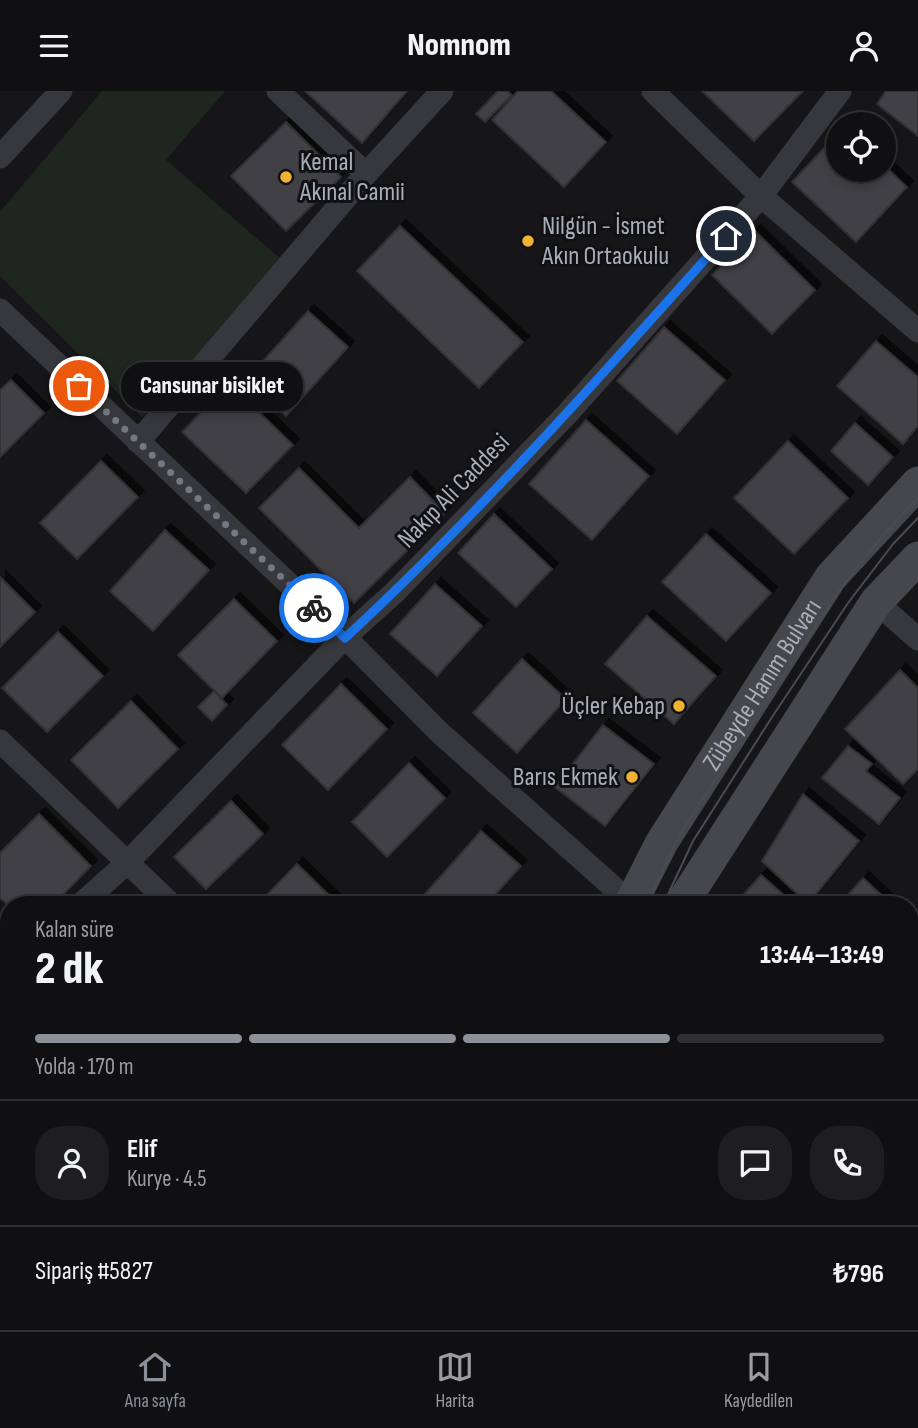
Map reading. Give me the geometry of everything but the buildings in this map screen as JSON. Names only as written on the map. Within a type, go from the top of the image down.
[{"type":"main road","name":"Zübeyde Hanım Bulvarı","points":[[634,896],[662,842],[831,577],[918,483]]},
{"type":"main road","name":"Zübeyde Hanım Bulvarı","points":[[687,896],[876,602],[918,558]]},
{"type":"street","points":[[0,157],[61,91]]},
{"type":"street","points":[[278,91],[366,174]]},
{"type":"street","points":[[138,442],[366,174],[442,91]]},
{"type":"street","points":[[653,91],[761,196],[918,331]]},
{"type":"street","name":"Nakıp Ali Caddesi","points":[[90,896],[128,862],[567,414],[761,196],[840,91]]},
{"type":"street","points":[[0,310],[345,638],[439,732],[621,896]]},
{"type":"street","points":[[876,602],[918,639]]},
{"type":"street","points":[[0,741],[163,896]]},
{"type":"shaded area","points":[[102,91],[225,91],[166,160],[282,260],[142,417],[0,276],[0,212]]},
{"type":"tram line","points":[[651,896],[680,834],[836,595],[883,535],[918,498]]},
{"type":"tram line","points":[[667,896],[693,841],[774,714],[848,603],[893,544],[918,518]]},
{"type":"way so far","points":[[79,386],[314,608]]},
{"type":"place","name":"Kemal Akınal Camii","points":[[286,177]]},
{"type":"place","name":"Nilgün - İsmet Akın Ortaokulu","points":[[528,241]]},
{"type":"place","name":"Cansunar bisiklet","points":[[79,386]]},
{"type":"place","name":"Üçler Kebap","points":[[679,706]]},
{"type":"place","name":"Barıs Ekmek","points":[[632,777]]},
{"type":"route","points":[[314,608],[345,638],[394,593],[567,414],[726,236]]}]
